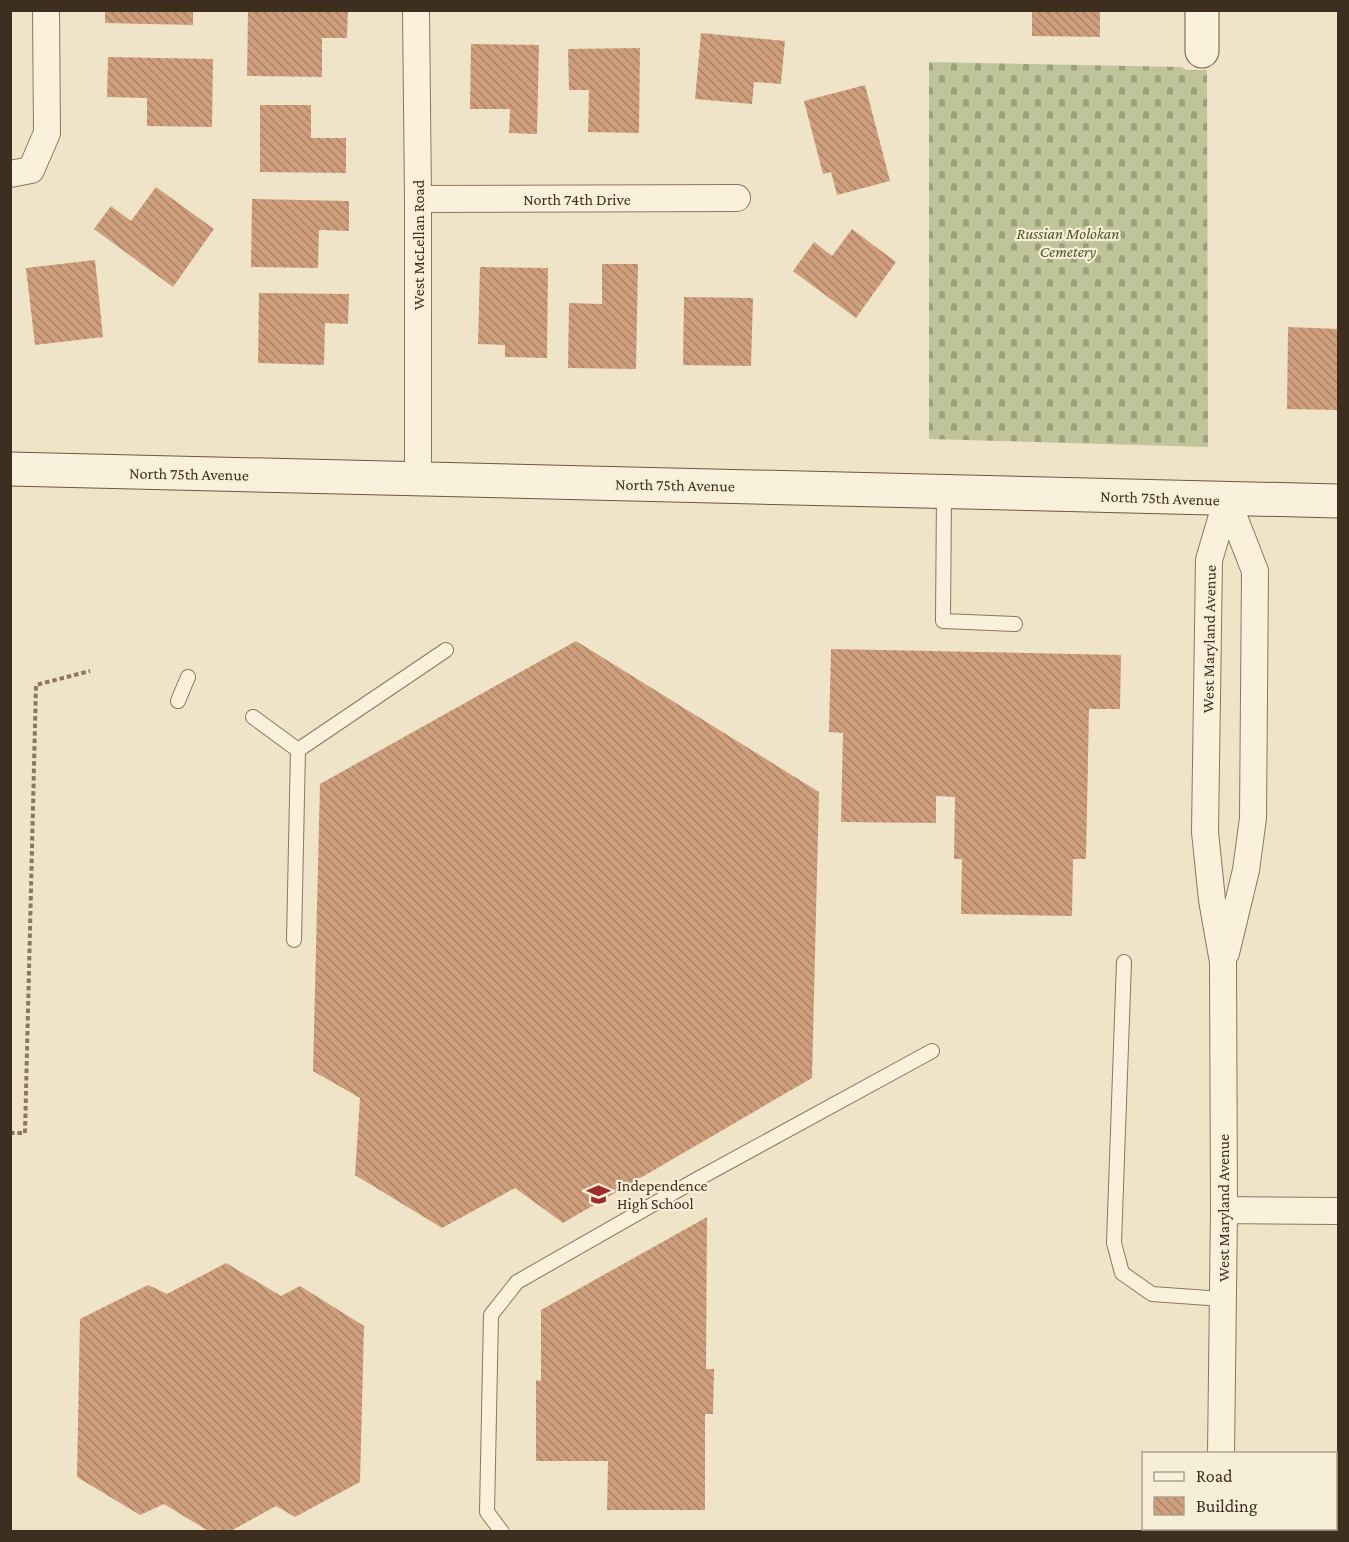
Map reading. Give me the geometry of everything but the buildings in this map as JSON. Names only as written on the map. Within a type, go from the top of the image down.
[{"type":"main road","points":[[1202,10],[1202,51]]},
{"type":"main road","name":"North 75th Avenue","points":[[10,469],[1338,501]]},
{"type":"street","points":[[21,172],[47,133],[46,10]]},
{"type":"street","name":"West McLellan Road","points":[[416,10],[418,479]]},
{"type":"street","name":"North 74th Drive","points":[[418,199],[737,198]]},
{"type":"street","name":"West Maryland Avenue","points":[[1223,962],[1246,870],[1253,818],[1255,571],[1227,499]]},
{"type":"street","name":"West Maryland Avenue","points":[[1221,1452],[1224,1210],[1223,962],[1212,900],[1205,832],[1209,560],[1227,499]]},
{"type":"street","points":[[1224,1210],[1338,1211]]},
{"type":"lane","points":[[944,492],[943,621],[1015,624]]},
{"type":"lane","points":[[298,750],[446,650]]},
{"type":"lane","points":[[178,701],[188,677]]},
{"type":"lane","points":[[253,717],[298,750]]},
{"type":"lane","points":[[294,940],[298,750]]},
{"type":"lane","points":[[1124,963],[1114,1243],[1122,1273],[1152,1294],[1223,1299]]},
{"type":"lane","points":[[502,1532],[487,1512],[491,1315],[517,1282],[694,1181],[932,1051]]},
{"type":"path","points":[[10,1133],[25,1133],[36,685],[90,671]]},
{"type":"green space","name":"Russian Molokan Cemetery","points":[[929,62],[1182,67],[1186,70],[1207,70],[1208,447],[929,439]]},
{"type":"place","name":"Independence High School","points":[[599,1194]]}]
